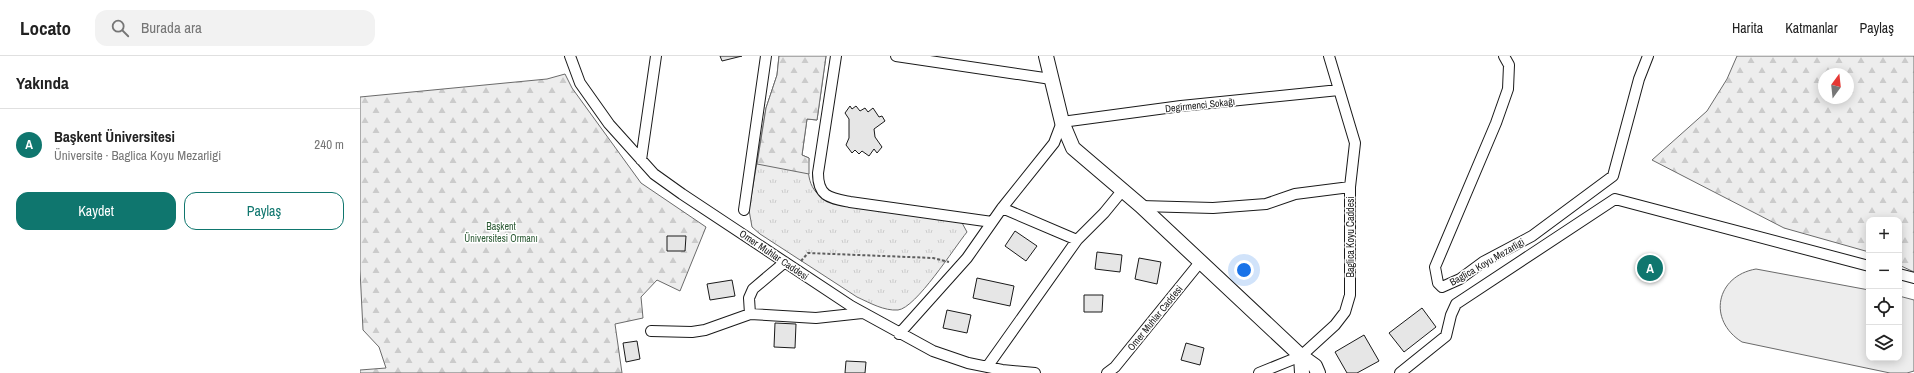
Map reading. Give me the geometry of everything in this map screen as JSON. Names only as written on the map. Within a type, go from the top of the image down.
[{"type":"street","name":"Omer Muhlar Caddesi","points":[[570,56],[580,82],[594,104],[654,174],[682,194],[862,313],[899,334],[951,358],[987,367],[1035,373]]},
{"type":"street","points":[[641,160],[656,56]]},
{"type":"street","points":[[744,210],[766,56]]},
{"type":"street","points":[[836,56],[818,174],[818,182],[824,193],[828,197],[850,202],[992,222]]},
{"type":"street","points":[[896,56],[1051,79]]},
{"type":"street","points":[[1046,56],[1062,122],[1073,148],[1141,206],[1201,261],[1301,356],[1315,366],[1318,373]]},
{"type":"street","name":"Baglica Koyu Caddesi","points":[[1258,373],[1301,356],[1335,325],[1345,312],[1350,295],[1350,187],[1355,143],[1329,56]]},
{"type":"street","name":"Baglica Koyu Mezarligi","points":[[1504,56],[1508,65],[1508,89],[1496,123],[1435,267],[1438,283],[1442,287],[1460,280],[1483,262],[1532,236],[1613,176],[1639,79],[1648,56]]},
{"type":"street","name":"Degirmenci Sokağı","points":[[1062,122],[1181,106],[1340,90]]},
{"type":"street","points":[[899,334],[961,265],[1002,208],[1054,143],[1062,122]]},
{"type":"street","points":[[1141,206],[1213,208],[1266,204],[1295,194],[1350,187]]},
{"type":"street","points":[[987,367],[1077,240],[1122,191]]},
{"type":"street","points":[[1400,373],[1446,336],[1451,315],[1456,304],[1615,199],[1866,265]]},
{"type":"street","points":[[1002,208],[1077,240]]},
{"type":"street","name":"Omer Muhlar Caddesi","points":[[1107,373],[1115,367],[1201,261]]},
{"type":"street","points":[[750,314],[750,298],[753,289],[785,262]]},
{"type":"street","points":[[1902,275],[1914,278]]},
{"type":"street","points":[[651,331],[692,332],[705,330],[750,314],[816,318],[862,313]]},
{"type":"street","points":[[1301,356],[1302,373]]},
{"type":"path","points":[[795,269],[808,252],[933,258],[961,265]]},
{"type":"green space","points":[[779,56],[826,56],[817,120],[807,119],[802,155],[809,158],[808,166],[810,180],[812,186],[821,197],[835,203],[961,221],[967,232],[924,289],[906,307],[898,310],[888,309],[857,297],[760,234],[752,227],[749,210],[766,108],[777,75]]},
{"type":"green space","points":[[779,56],[826,56],[817,120],[807,119],[802,155],[809,158],[809,174],[757,164],[766,108],[777,75]]},
{"type":"green space","points":[[1737,56],[1914,56],[1914,272],[1902,266],[1902,217],[1866,217],[1866,251],[1784,228],[1652,160],[1707,111],[1727,79]]},
{"type":"green space","name":"Başkent Üniversitesi Ormanı","points":[[565,74],[572,88],[641,183],[706,227],[680,291],[657,280],[641,297],[643,318],[615,324],[622,373],[360,373],[360,370],[386,368],[379,347],[363,330],[360,270],[360,97],[547,79]]},
{"type":"green space","points":[[1756,269],[1866,289],[1866,361],[1902,361],[1902,297],[1914,300],[1914,371],[1907,373],[1890,373],[1742,342],[1731,333],[1724,322],[1721,311],[1721,300],[1725,289],[1732,280],[1742,273]]},
{"type":"building","points":[[720,56],[742,56],[722,61]]},
{"type":"building","points":[[850,106],[852,109],[856,106],[860,111],[865,108],[868,112],[873,108],[879,117],[882,116],[885,121],[874,129],[875,137],[882,147],[877,153],[874,149],[869,156],[862,151],[859,154],[855,150],[852,153],[846,145],[849,138],[849,119],[845,113]]},
{"type":"building","points":[[1015,231],[1037,246],[1026,261],[1005,246]]},
{"type":"building","points":[[667,236],[686,236],[685,251],[667,251]]},
{"type":"building","points":[[1097,252],[1122,255],[1120,272],[1095,269]]},
{"type":"building","points":[[1139,258],[1161,262],[1157,284],[1135,279]]},
{"type":"building","points":[[977,278],[1014,286],[1010,306],[973,298]]},
{"type":"building","points":[[732,280],[735,296],[710,300],[707,284]]},
{"type":"building","points":[[1084,295],[1103,295],[1102,312],[1084,312]]},
{"type":"building","points":[[1422,308],[1436,327],[1404,352],[1389,333]]},
{"type":"building","points":[[947,310],[971,315],[967,333],[943,328]]},
{"type":"building","points":[[775,323],[796,324],[795,348],[774,347]]},
{"type":"building","points":[[1364,335],[1379,361],[1357,373],[1347,373],[1335,352]]},
{"type":"building","points":[[637,341],[640,359],[626,362],[623,343]]},
{"type":"building","points":[[1186,343],[1204,348],[1200,365],[1181,360]]},
{"type":"building","points":[[846,361],[866,362],[865,373],[845,373]]},
{"type":"place","name":"Başkent Üniversitesi","points":[[1650,268]]}]
